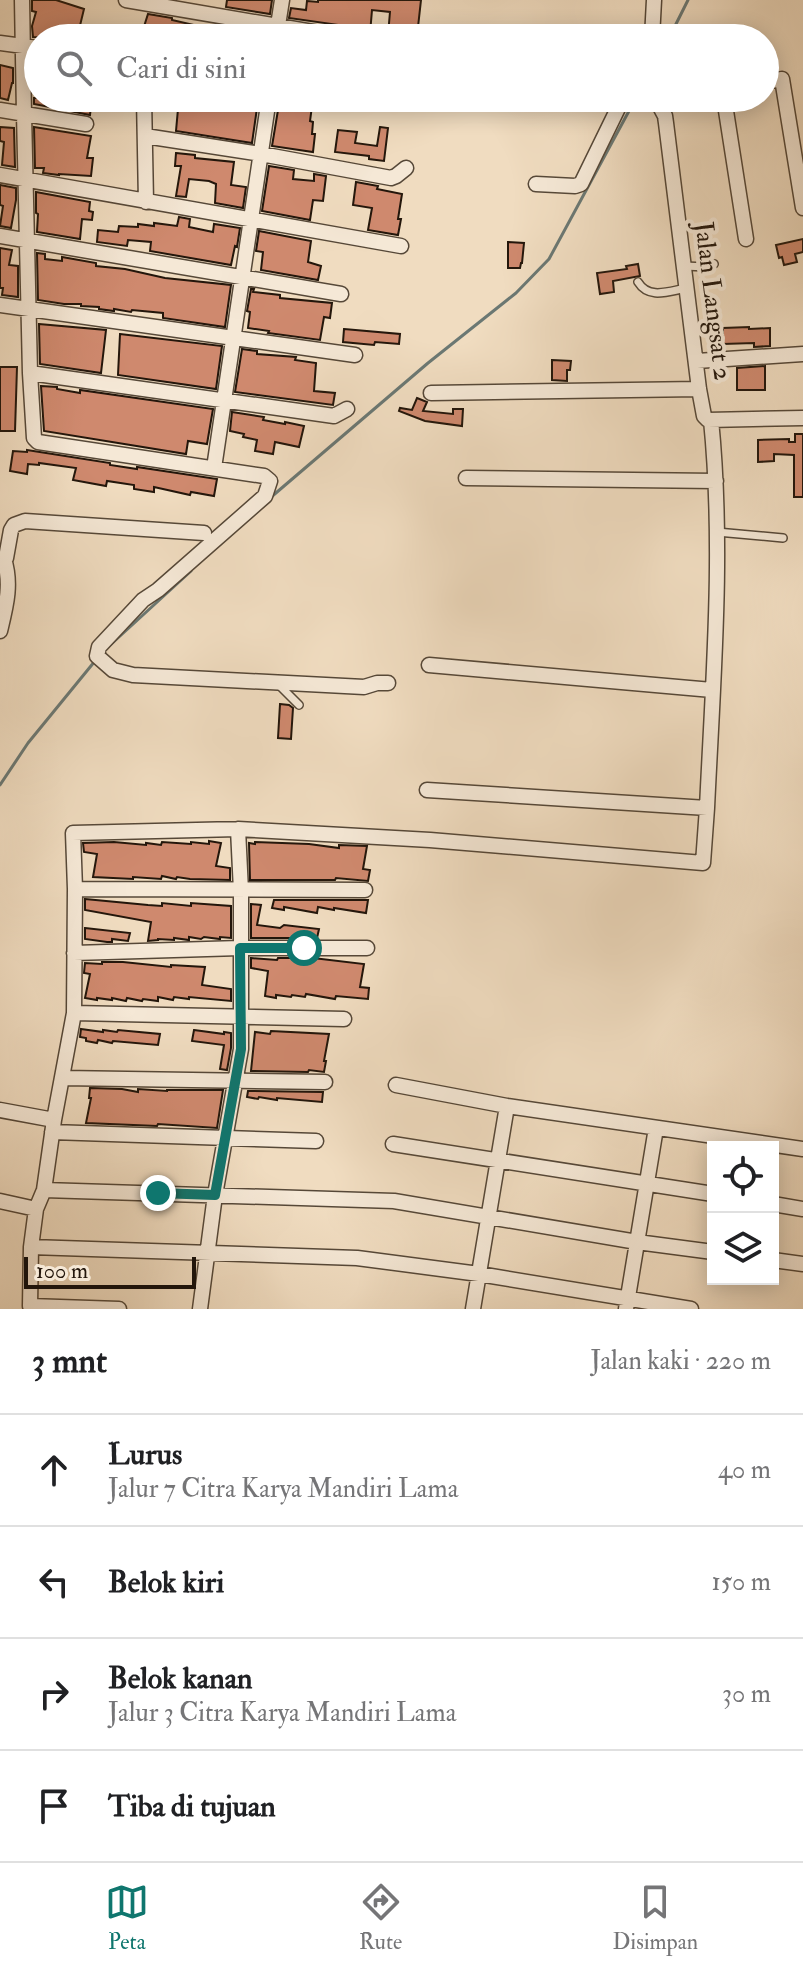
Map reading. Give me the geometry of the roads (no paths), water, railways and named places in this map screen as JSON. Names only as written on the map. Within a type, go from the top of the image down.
[{"type":"street","points":[[22,0],[34,438],[38,442],[268,477],[270,481],[265,496],[143,600],[99,647],[102,660],[118,673],[133,675],[364,687],[388,683]]},
{"type":"street","points":[[126,0],[148,2],[243,24]]},
{"type":"street","points":[[278,24],[282,0]]},
{"type":"street","points":[[653,24],[654,0]]},
{"type":"street","points":[[0,43],[23,46]]},
{"type":"street","points":[[779,80],[782,79],[803,208]]},
{"type":"street","points":[[0,110],[86,124]]},
{"type":"street","points":[[144,112],[146,202]]},
{"type":"street","points":[[214,468],[267,112]]},
{"type":"street","points":[[536,184],[581,184],[616,112]]},
{"type":"street","name":"Jalan Langsat 2","points":[[663,112],[704,416],[711,420],[803,418]]},
{"type":"street","points":[[726,112],[746,239]]},
{"type":"street","points":[[145,136],[391,178],[406,168]]},
{"type":"street","points":[[0,175],[401,246]]},
{"type":"street","points":[[0,236],[341,294]]},
{"type":"street","points":[[0,305],[355,355]]},
{"type":"street","points":[[697,361],[803,354]]},
{"type":"street","points":[[30,373],[334,416],[347,409]]},
{"type":"street","points":[[431,393],[699,389]]},
{"type":"street","points":[[119,1309],[30,1306],[31,1247],[36,1209],[44,1190],[74,1013],[73,833],[238,829],[430,840],[703,863],[717,582],[716,481],[711,420]]},
{"type":"street","points":[[466,478],[716,481]]},
{"type":"street","points":[[0,631],[9,587],[8,570],[2,560],[7,555],[14,525],[25,521],[204,533]]},
{"type":"street","points":[[429,665],[712,690]]},
{"type":"street","points":[[427,790],[707,808]]},
{"type":"street","points":[[200,1309],[215,1195],[241,1049],[238,829]]},
{"type":"street","points":[[75,889],[365,890]]},
{"type":"street","points":[[74,953],[367,948]]},
{"type":"street","points":[[74,1013],[344,1019]]},
{"type":"street","points":[[63,1078],[325,1082]]},
{"type":"street","points":[[396,1085],[507,1106],[803,1149]]},
{"type":"street","points":[[473,1309],[507,1106]]},
{"type":"street","points":[[0,1110],[53,1126],[316,1141]]},
{"type":"street","points":[[627,1304],[656,1128]]},
{"type":"street","points":[[393,1144],[707,1193]]},
{"type":"street","points":[[44,1190],[394,1201],[707,1251]]},
{"type":"street","points":[[0,1201],[36,1209]]},
{"type":"street","points":[[779,1205],[803,1209]]},
{"type":"street","points":[[31,1247],[357,1258],[479,1274],[627,1304],[691,1309]]},
{"type":"street","points":[[779,1261],[803,1264]]},
{"type":"lane","points":[[684,266],[707,267],[714,264]]},
{"type":"lane","points":[[638,282],[645,291],[653,294],[687,288]]},
{"type":"lane","points":[[717,532],[783,538]]},
{"type":"lane","points":[[277,682],[299,705]]},
{"type":"waterway","points":[[676,24],[688,0]]},
{"type":"waterway","points":[[270,498],[428,363],[516,293],[549,259],[628,112]]},
{"type":"waterway","points":[[108,647],[191,571]]},
{"type":"waterway","points":[[0,785],[28,743],[95,661]]}]
